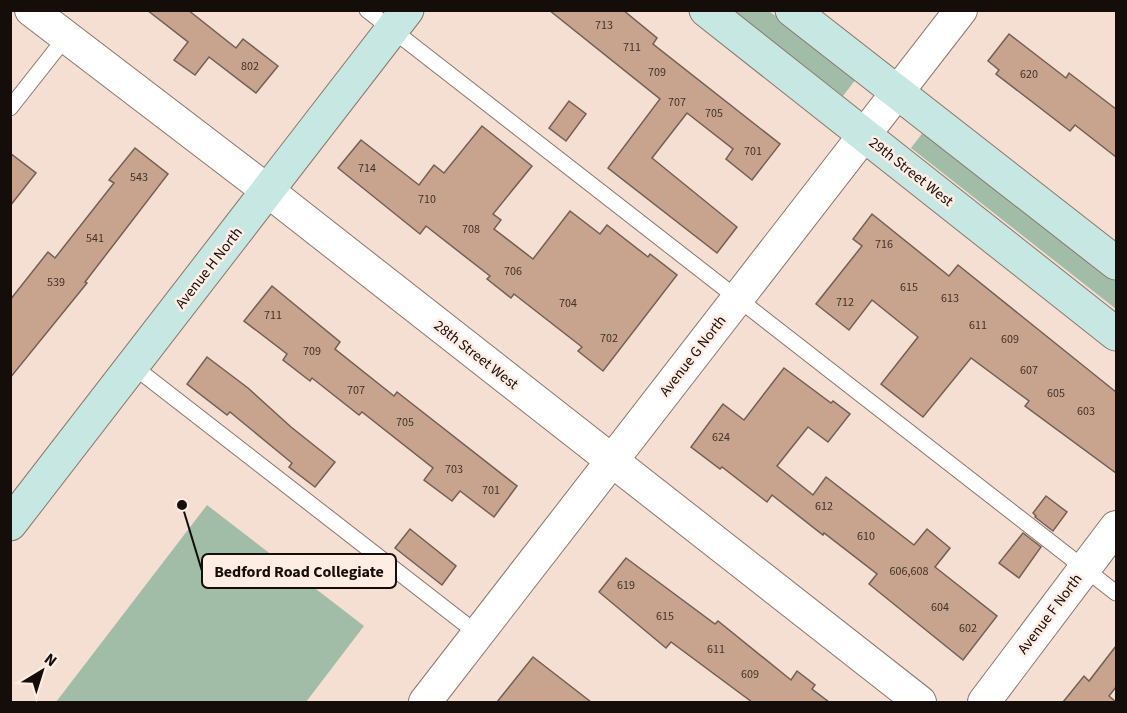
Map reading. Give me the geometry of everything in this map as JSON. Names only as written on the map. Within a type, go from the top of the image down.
[{"type":"street","name":"28th Street West","points":[[31,10],[268,191],[920,702]]},
{"type":"street","name":"29th Street West","points":[[706,10],[1116,334]]},
{"type":"street","points":[[792,10],[1116,263]]},
{"type":"street","name":"Avenue G North","points":[[425,702],[961,10]]},
{"type":"street","name":"Avenue H North","points":[[10,524],[268,191],[389,17]]},
{"type":"street","name":"Avenue F North","points":[[984,702],[1116,527]]},
{"type":"lane","points":[[389,17],[738,298],[1116,593]]},
{"type":"lane","points":[[10,108],[66,37]]},
{"type":"lane","points":[[133,366],[478,634]]},
{"type":"green space","points":[[734,11],[769,11],[856,79],[843,96]]},
{"type":"green space","points":[[924,131],[1116,281],[1116,309],[911,148]]},
{"type":"green space","points":[[207,505],[364,626],[306,702],[56,702]]},
{"type":"building","points":[[147,10],[188,10],[236,48],[243,39],[278,66],[256,93],[209,57],[195,75],[174,60],[188,42]]},
{"type":"building","points":[[549,10],[623,10],[657,38],[653,44],[780,144],[752,180],[726,159],[733,149],[687,113],[652,158],[737,227],[717,253],[608,168],[660,99]]},
{"type":"building","points":[[1009,34],[1066,78],[1069,73],[1116,109],[1116,157],[1075,125],[1070,131],[996,74],[999,70],[988,61]]},
{"type":"building","points":[[569,101],[586,114],[566,141],[549,128]]},
{"type":"building","points":[[482,126],[532,166],[493,214],[501,220],[494,229],[533,259],[570,211],[600,234],[607,225],[648,257],[650,254],[677,275],[603,371],[578,351],[582,347],[514,294],[511,298],[487,279],[490,276],[426,226],[420,234],[338,168],[361,140],[419,185],[434,165],[444,173]]},
{"type":"building","points":[[135,148],[168,174],[85,282],[87,283],[10,378],[10,300],[48,252],[55,258],[114,183],[109,180]]},
{"type":"building","points":[[10,153],[36,173],[10,206]]},
{"type":"building","points":[[872,214],[949,276],[958,265],[1116,392],[1116,473],[1025,406],[1029,401],[971,358],[923,417],[881,384],[918,337],[872,300],[849,330],[816,304],[862,246],[853,239]]},
{"type":"building","points":[[272,286],[340,342],[335,349],[394,396],[397,392],[517,486],[494,517],[460,491],[452,501],[424,480],[433,468],[362,412],[359,415],[312,378],[310,381],[283,360],[287,354],[244,321]]},
{"type":"building","points":[[207,357],[248,388],[291,427],[335,462],[315,487],[289,467],[292,463],[230,412],[227,415],[187,384]]},
{"type":"building","points":[[784,368],[831,403],[833,401],[850,414],[828,442],[808,427],[777,466],[813,495],[826,477],[914,545],[927,529],[950,548],[935,567],[997,616],[963,660],[869,584],[877,574],[772,495],[767,502],[722,467],[720,469],[691,447],[723,404],[744,420]]},
{"type":"building","points":[[1046,496],[1067,512],[1053,531],[1033,513]]},
{"type":"building","points":[[410,529],[456,566],[442,585],[395,548]]},
{"type":"building","points":[[1023,533],[1041,547],[1019,578],[999,563]]},
{"type":"building","points":[[626,558],[715,624],[718,621],[791,680],[797,671],[815,685],[812,689],[829,702],[752,702],[671,642],[666,648],[599,592]]},
{"type":"building","points":[[1116,646],[1116,687],[1109,696],[1116,702],[1063,702],[1084,676],[1089,681]]},
{"type":"building","points":[[533,657],[591,702],[497,702]]},
{"type":"place","name":"Bedford Road Collegiate","points":[[182,505]]}]
